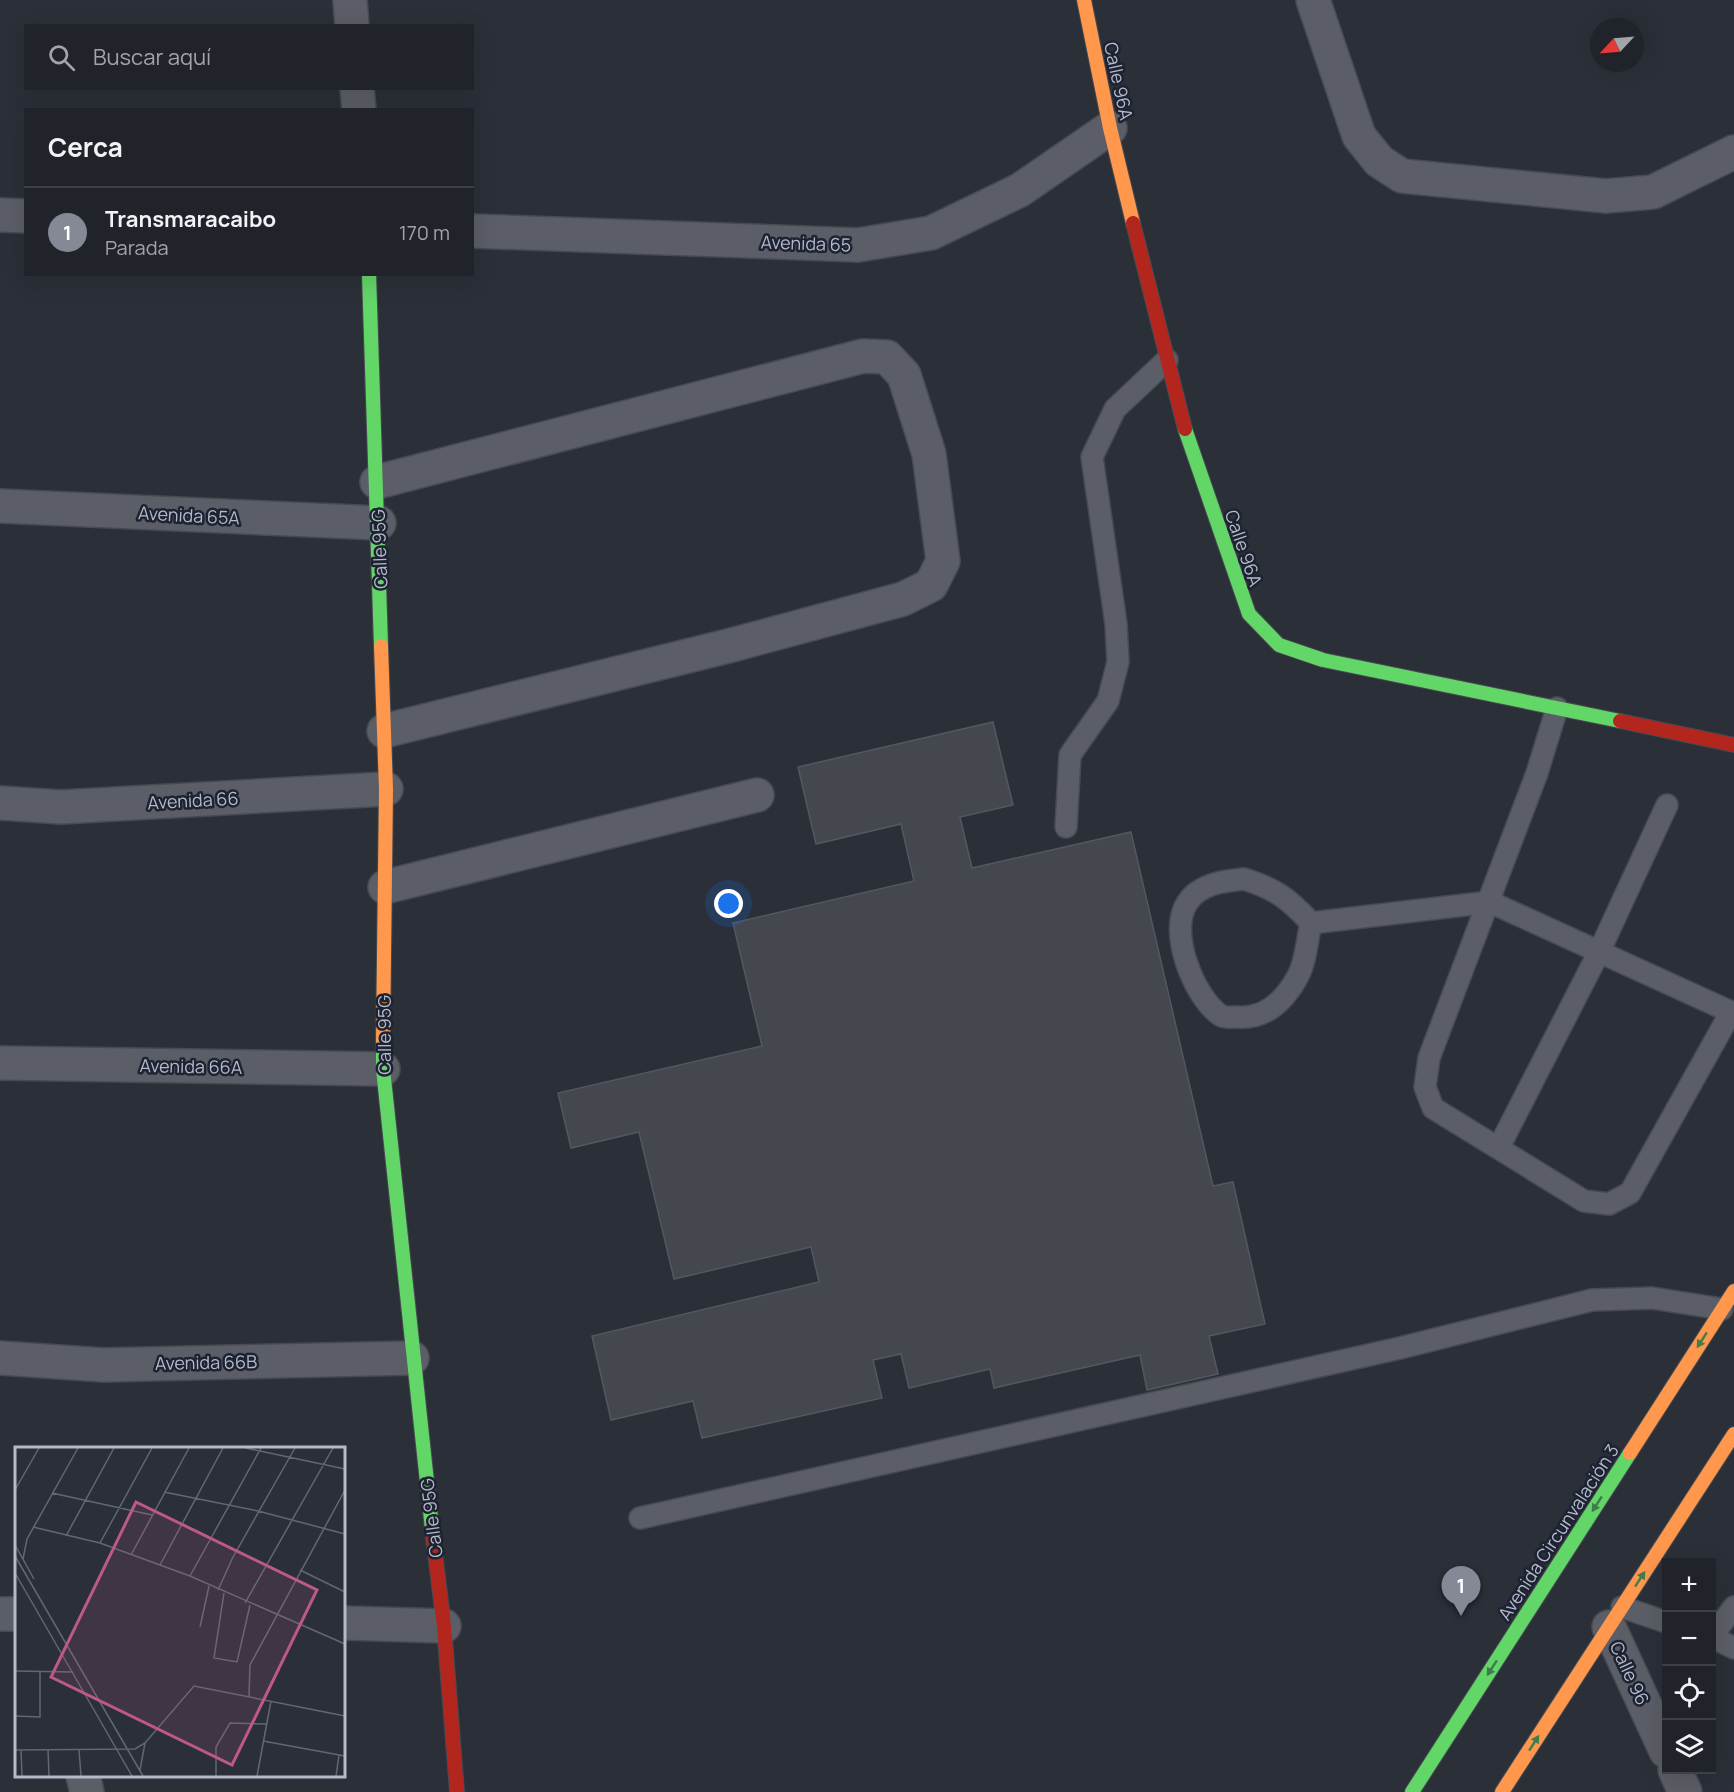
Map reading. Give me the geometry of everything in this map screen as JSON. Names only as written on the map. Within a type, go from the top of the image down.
[{"type":"street","points":[[350,0],[352,24]]},
{"type":"street","name":"Calle 96A","points":[[1084,0],[1110,128],[1180,415],[1235,580],[1249,614],[1279,645],[1323,660],[1734,745]]},
{"type":"street","points":[[1313,0],[1359,136],[1378,161],[1402,176],[1606,196],[1653,192],[1734,152]]},
{"type":"street","points":[[357,90],[359,108]]},
{"type":"street","name":"Avenida 65","points":[[474,231],[858,245],[931,233],[1020,190],[1110,128]]},
{"type":"street","points":[[0,215],[24,216]]},
{"type":"street","name":"Calle 95G","points":[[369,276],[386,789],[383,1070],[412,1358],[444,1626],[457,1792]]},
{"type":"street","points":[[377,482],[863,356],[887,357],[904,375],[928,454],[943,561],[931,585],[903,599],[728,646],[384,731]]},
{"type":"street","name":"Avenida 65A","points":[[0,506],[379,523]]},
{"type":"street","name":"Avenida 66","points":[[0,803],[61,807],[386,789]]},
{"type":"street","points":[[385,887],[757,795]]},
{"type":"street","name":"Avenida 66A","points":[[0,1063],[383,1070]]},
{"type":"street","name":"Avenida Circunvalación 3","points":[[1412,1792],[1734,1291]]},
{"type":"street","name":"Avenida 66B","points":[[0,1358],[104,1365],[412,1358]]},
{"type":"street","points":[[1502,1792],[1734,1434]]},
{"type":"street","name":"Calle 96","points":[[1616,1617],[1662,1740]]},
{"type":"street","points":[[345,1623],[444,1626]]},
{"type":"street","points":[[1677,1774],[1685,1792]]},
{"type":"street","points":[[83,1777],[87,1792]]},
{"type":"lane","points":[[1066,827],[1070,755],[1108,701],[1118,662],[1116,624],[1092,457],[1115,409],[1167,360]]},
{"type":"lane","points":[[1311,923],[1490,902],[1599,952],[1733,1009],[1630,1193],[1609,1204],[1584,1201],[1433,1108],[1425,1087],[1429,1058],[1490,902],[1537,773],[1557,708]]},
{"type":"lane","points":[[1499,1147],[1599,952],[1666,805]]},
{"type":"lane","points":[[1244,879],[1269,886],[1288,898],[1311,923],[1299,974],[1286,996],[1266,1013],[1243,1018],[1222,1016],[1204,1000],[1190,974],[1180,925],[1186,904],[1200,890],[1219,881],[1244,879]]},
{"type":"lane","points":[[640,1518],[1388,1350],[1592,1300],[1652,1298],[1722,1309]]},
{"type":"lane","points":[[1716,1632],[1734,1607]]},
{"type":"lane","points":[[1616,1617],[1662,1622]]},
{"type":"lane","points":[[1716,1639],[1734,1648]]},
{"type":"building","points":[[993,722],[1013,805],[960,817],[972,868],[1131,832],[1213,1186],[1233,1182],[1265,1324],[1209,1336],[1218,1374],[1147,1390],[1140,1355],[994,1388],[990,1369],[909,1388],[901,1354],[873,1360],[882,1398],[702,1438],[693,1401],[611,1420],[592,1336],[819,1282],[811,1247],[674,1279],[639,1132],[571,1148],[558,1093],[762,1046],[733,923],[914,881],[901,824],[816,844],[798,767]]},
{"type":"traffic: fast","points":[[369,276],[381,646]]},
{"type":"traffic: fast","points":[[1185,429],[1249,614],[1279,645],[1323,660],[1620,721]]},
{"type":"traffic: fast","points":[[383,1040],[383,1069],[432,1529]]},
{"type":"traffic: fast","points":[[1412,1792],[1630,1453]]},
{"type":"traffic: slow","points":[[1084,0],[1110,128],[1133,223]]},
{"type":"traffic: slow","points":[[381,646],[386,789],[383,1040]]},
{"type":"traffic: slow","points":[[1630,1453],[1734,1291]]},
{"type":"traffic: slow","points":[[1502,1792],[1734,1434]]},
{"type":"traffic: jam","points":[[1133,223],[1185,429]]},
{"type":"traffic: jam","points":[[1620,721],[1734,745]]},
{"type":"traffic: jam","points":[[432,1529],[444,1626],[457,1792]]},
{"type":"place","name":"Transmaracaibo","points":[[1461,1616]]}]
